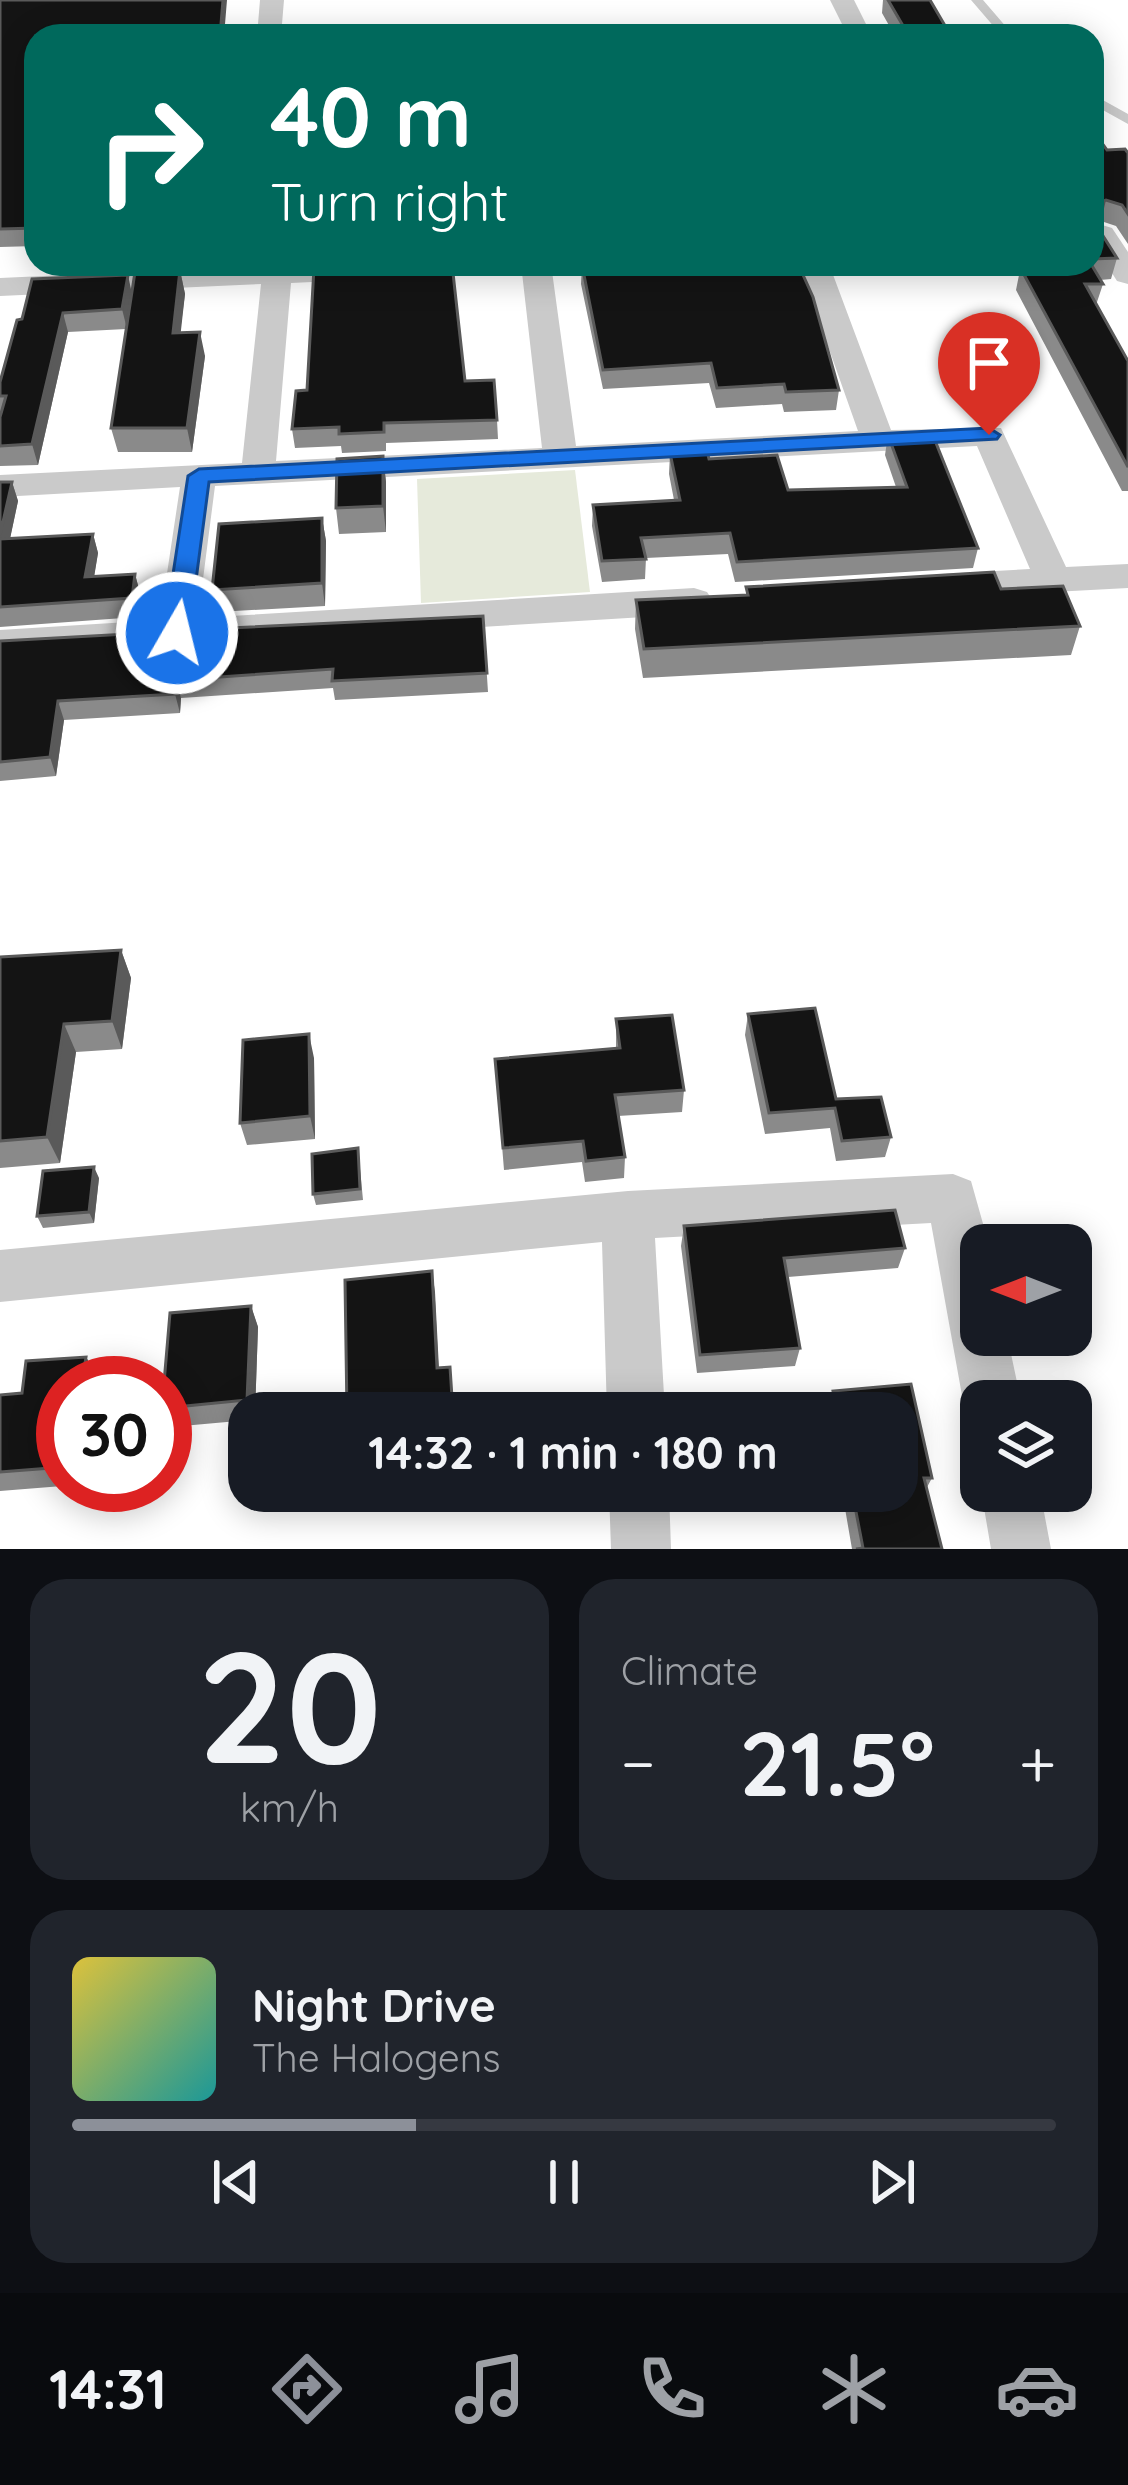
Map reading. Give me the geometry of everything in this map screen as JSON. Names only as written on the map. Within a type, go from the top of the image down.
[{"type":"street","points":[[1107,234],[1128,275]]},
{"type":"street","points":[[9,294],[206,276]]},
{"type":"street","points":[[258,472],[261,276]]},
{"type":"street","points":[[538,276],[560,455]]},
{"type":"street","points":[[818,276],[878,439]]},
{"type":"street","points":[[0,487],[989,435],[1053,580]]},
{"type":"street","points":[[177,633],[199,476]]},
{"type":"street","points":[[911,588],[1128,576]]},
{"type":"street","points":[[0,644],[722,600]]},
{"type":"street","points":[[0,1276],[628,1215],[952,1198],[988,1380]]},
{"type":"street","points":[[628,1215],[635,1392]]},
{"type":"street","points":[[640,1512],[641,1549]]},
{"type":"street","points":[[1014,1512],[1021,1549]]},
{"type":"lane","points":[[976,0],[997,24]]},
{"type":"shaded area","points":[[575,470],[590,592],[421,603],[417,479]]},
{"type":"building","points":[[0,0],[223,0],[221,24],[24,24],[24,228],[0,229]]},
{"type":"building","points":[[888,0],[930,0],[944,24],[902,24]]},
{"type":"building","points":[[1104,146],[1107,150],[1125,149],[1128,214],[1122,205],[1106,200]]},
{"type":"building","points":[[1104,237],[1117,258],[1104,259]]},
{"type":"building","points":[[128,276],[122,309],[63,313],[32,444],[0,446],[6,396],[0,396],[0,382],[32,279]]},
{"type":"building","points":[[134,276],[179,276],[173,333],[200,332],[187,428],[111,428]]},
{"type":"building","points":[[314,276],[453,276],[465,381],[494,380],[497,420],[384,423],[384,432],[339,434],[339,427],[292,429],[296,391],[307,390]]},
{"type":"building","points":[[584,276],[803,276],[839,390],[786,392],[784,384],[717,388],[711,363],[603,370]]},
{"type":"building","points":[[1025,276],[1098,276],[1103,284],[1085,284],[1128,361],[1128,467]]},
{"type":"building","points":[[932,433],[978,548],[737,562],[730,533],[641,538],[646,559],[602,561],[593,505],[680,500],[670,453],[707,451],[709,459],[777,455],[788,490],[907,487],[888,435]]},
{"type":"building","points":[[383,456],[383,506],[336,508],[337,459]]},
{"type":"building","points":[[0,482],[12,482],[0,535]]},
{"type":"building","points":[[322,518],[322,583],[212,590],[219,524]]},
{"type":"building","points":[[93,534],[85,577],[135,574],[132,598],[0,607],[0,539]]},
{"type":"building","points":[[994,572],[1001,589],[1063,586],[1080,626],[644,649],[636,600],[748,595],[746,587]]},
{"type":"building","points":[[483,616],[487,673],[332,681],[333,669],[176,680],[175,694],[58,701],[50,757],[0,762],[0,641],[127,634],[126,641],[208,636],[209,629]]},
{"type":"building","points":[[121,950],[112,1021],[64,1024],[47,1137],[0,1141],[0,957]]},
{"type":"building","points":[[815,1008],[836,1099],[881,1097],[891,1137],[842,1141],[835,1108],[769,1113],[748,1014]]},
{"type":"building","points":[[672,1015],[684,1090],[615,1095],[625,1157],[586,1161],[583,1141],[503,1148],[495,1059],[620,1048],[616,1019]]},
{"type":"building","points":[[309,1034],[310,1116],[240,1123],[243,1040]]},
{"type":"building","points":[[358,1148],[360,1189],[313,1194],[312,1154]]},
{"type":"building","points":[[94,1167],[89,1212],[37,1216],[43,1171]]},
{"type":"building","points":[[895,1210],[905,1248],[784,1258],[800,1348],[700,1355],[684,1226]]},
{"type":"building","points":[[432,1271],[437,1368],[450,1367],[452,1392],[347,1392],[345,1280]]},
{"type":"building","points":[[251,1306],[247,1392],[228,1392],[228,1402],[192,1405],[192,1356],[166,1356],[170,1313]]},
{"type":"building","points":[[36,1360],[36,1469],[0,1472],[0,1395],[22,1393],[26,1361]]},
{"type":"building","points":[[911,1384],[913,1392],[833,1392]]},
{"type":"building","points":[[918,1415],[932,1478],[924,1478],[942,1549],[856,1549],[863,1548],[856,1512],[918,1512]]},
{"type":"route","points":[[177,633],[199,476],[989,435]]}]
